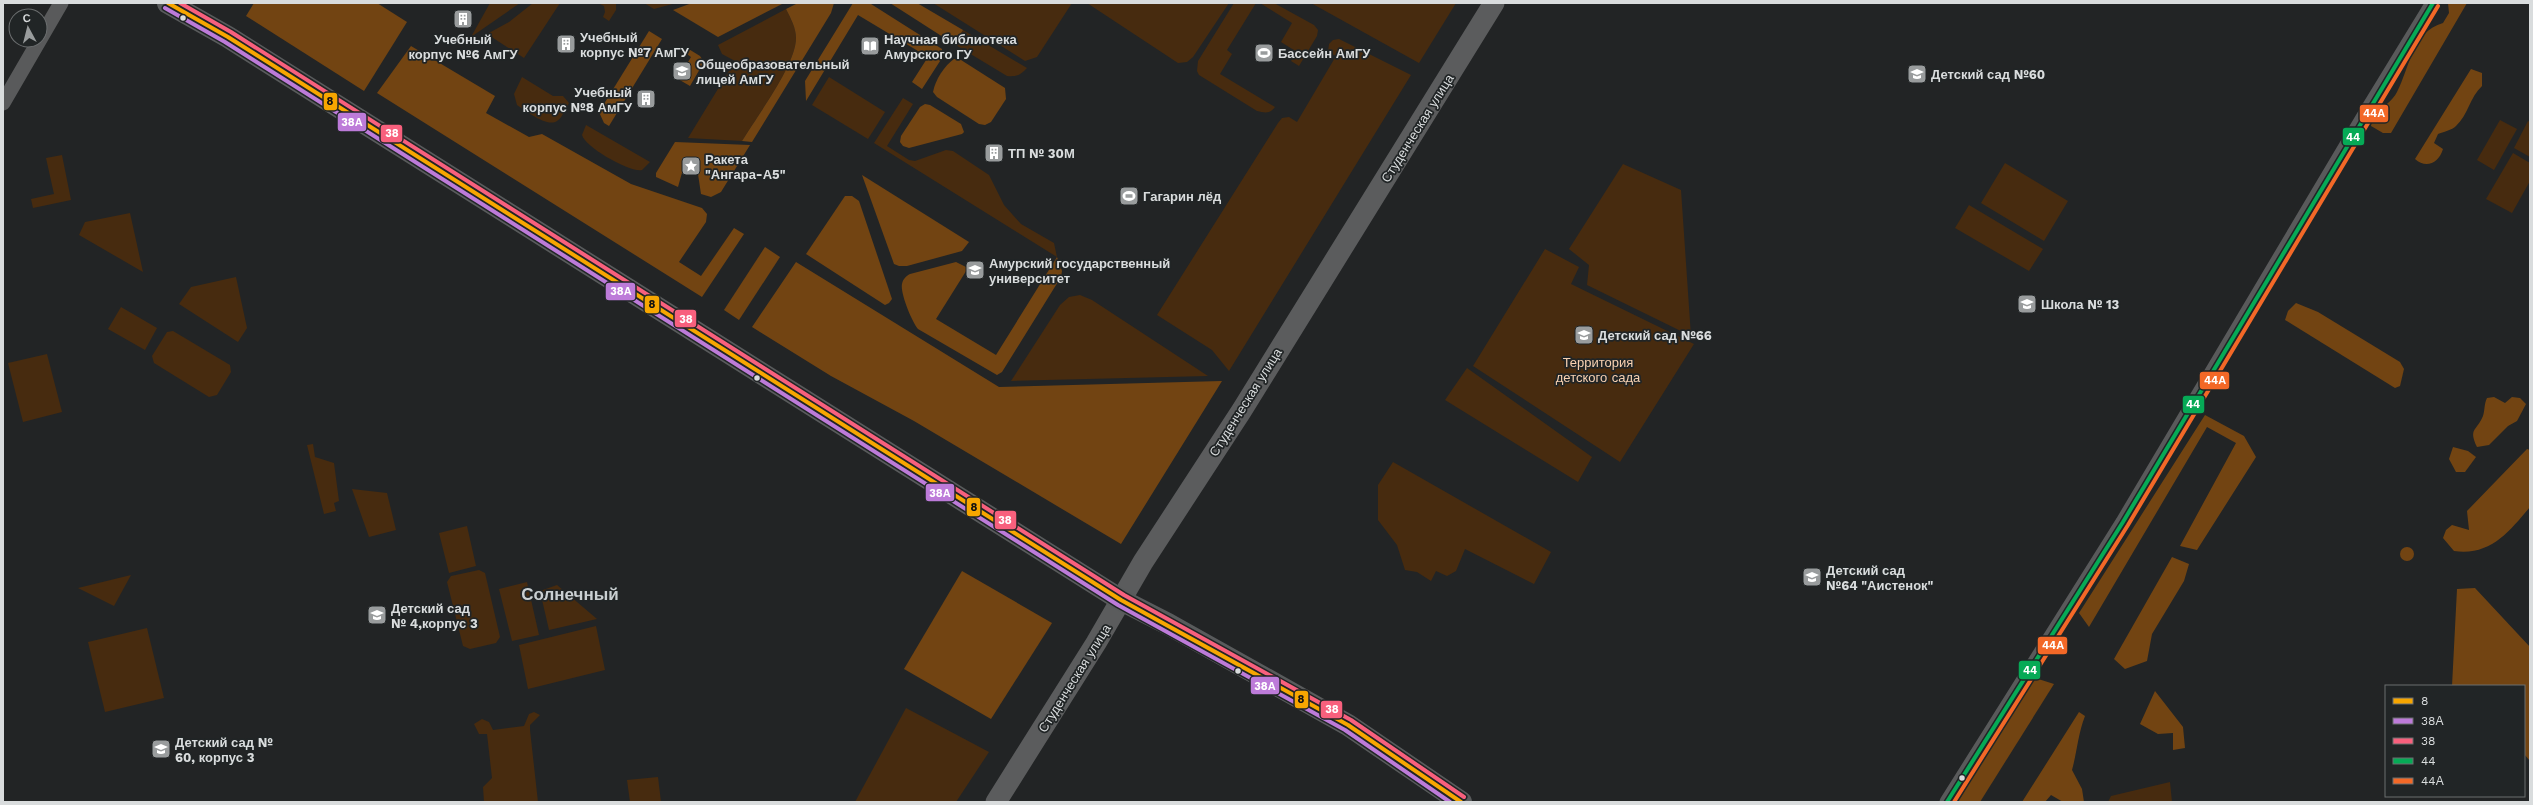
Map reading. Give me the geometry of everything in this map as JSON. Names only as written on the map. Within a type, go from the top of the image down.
[{"type":"main road","points":[[168,3],[274,66],[1121,600],[1168,624],[1348,725],[1461,802]]},
{"type":"street","points":[[3,103],[61,3]]},
{"type":"street","name":"Студенческая улица","points":[[996,802],[1143,562],[1242,410],[1494,3]]},
{"type":"street","points":[[1947,802],[2122,522],[2433,3]]},
{"type":"green space","points":[[490,3],[520,3],[471,37]]},
{"type":"green space","points":[[533,3],[560,3],[524,58],[487,34],[509,22]]},
{"type":"green space","points":[[598,3],[616,3],[616,10],[609,21],[603,17],[605,12],[604,6]]},
{"type":"green space","points":[[644,3],[676,3],[654,9]]},
{"type":"green space","points":[[933,3],[1072,3],[1037,57],[1025,61]]},
{"type":"green space","points":[[1087,3],[1229,3],[1193,57],[1187,62],[1178,63]]},
{"type":"green space","points":[[1234,3],[1256,3],[1227,50],[1232,54],[1220,74],[1275,107],[1269,112],[1257,111],[1199,75],[1197,71],[1198,61]]},
{"type":"green space","points":[[1260,3],[1274,3],[1314,25],[1318,30],[1317,36],[1299,66],[1291,61],[1297,52],[1281,42],[1292,23]]},
{"type":"green space","points":[[1311,3],[1456,3],[1419,63]]},
{"type":"green space","points":[[786,9],[793,24],[796,38],[790,62],[766,105],[742,141],[688,138],[735,61],[722,54],[718,45]]},
{"type":"green space","points":[[963,30],[1027,68],[1018,75],[1007,76],[954,44]]},
{"type":"green space","points":[[1339,39],[1411,75],[1229,371],[1212,350],[1157,315],[1278,123],[1282,118],[1289,117],[1297,122],[1336,56],[1328,52],[1329,44],[1333,40]]},
{"type":"green space","points":[[522,77],[553,96],[563,96],[569,103],[559,120],[553,123],[542,120],[517,105],[514,94]]},
{"type":"green space","points":[[829,77],[885,112],[868,139],[812,105]]},
{"type":"green space","points":[[903,98],[913,104],[887,146],[909,160],[915,161],[946,150],[953,151],[989,175],[1004,205],[1021,224],[1054,243],[1057,257],[874,143]]},
{"type":"green space","points":[[2500,120],[2517,129],[2494,170],[2477,160]]},
{"type":"green space","points":[[2528,121],[2530,122],[2530,157],[2514,148]]},
{"type":"green space","points":[[586,125],[650,162],[642,170],[636,170],[609,158],[585,140],[582,135]]},
{"type":"green space","points":[[2513,153],[2530,163],[2530,181],[2512,213],[2486,199]]},
{"type":"green space","points":[[62,155],[71,200],[33,208],[31,199],[54,194],[46,158]]},
{"type":"green space","points":[[2005,163],[2068,201],[2044,241],[1981,203]]},
{"type":"green space","points":[[1623,164],[1681,190],[1691,336],[1587,285],[1589,265],[1569,249]]},
{"type":"green space","points":[[1969,205],[2043,249],[2029,271],[1955,228]]},
{"type":"green space","points":[[130,213],[143,272],[79,235],[85,222]]},
{"type":"green space","name":"Территория детского сада","points":[[1545,249],[1579,267],[1571,284],[1694,344],[1620,462],[1473,366]]},
{"type":"green space","points":[[236,277],[247,328],[238,342],[179,304],[191,287]]},
{"type":"green space","points":[[1080,295],[1092,300],[1208,376],[1011,381],[1060,305],[1069,297]]},
{"type":"green space","points":[[121,307],[157,328],[145,350],[108,329]]},
{"type":"green space","points":[[173,331],[230,365],[231,372],[217,395],[209,397],[154,363],[152,356],[167,332]]},
{"type":"green space","points":[[47,354],[62,412],[23,422],[8,363]]},
{"type":"green space","points":[[1467,368],[1592,457],[1578,482],[1445,400]]},
{"type":"green space","points":[[313,444],[315,457],[334,463],[339,501],[334,503],[336,511],[324,514],[307,445]]},
{"type":"green space","points":[[1393,462],[1551,552],[1534,584],[1465,549],[1456,571],[1447,576],[1436,571],[1431,581],[1417,572],[1405,570],[1397,545],[1378,520],[1378,485]]},
{"type":"green space","points":[[352,489],[387,493],[396,530],[369,537]]},
{"type":"green space","points":[[467,526],[476,566],[449,573],[439,533]]},
{"type":"green space","points":[[479,570],[485,573],[500,637],[496,643],[470,649],[463,646],[447,582],[451,576]]},
{"type":"green space","points":[[131,575],[114,606],[78,588]]},
{"type":"green space","points":[[527,582],[539,635],[512,641],[499,589]]},
{"type":"green space","points":[[557,585],[597,619],[549,630],[540,591]]},
{"type":"green space","points":[[596,626],[605,670],[528,689],[519,645]]},
{"type":"green space","points":[[147,628],[164,698],[105,712],[88,642]]},
{"type":"green space","points":[[906,708],[989,752],[956,802],[855,802]]},
{"type":"green space","points":[[534,712],[540,715],[530,725],[538,802],[484,802],[483,787],[492,778],[487,734],[479,734],[474,724],[482,719],[489,722],[493,730],[524,726],[529,714]]},
{"type":"green space","points":[[658,777],[661,802],[630,802],[627,780]]},
{"type":"green space","points":[[2170,782],[2172,802],[2108,802],[2111,796]]},
{"type":"shaded area","points":[[254,3],[377,3],[407,22],[364,91],[246,16]]},
{"type":"shaded area","points":[[692,3],[784,3],[718,37],[673,10]]},
{"type":"shaded area","points":[[798,3],[834,3],[831,13],[752,142],[742,141],[775,90],[790,62],[796,34],[786,9]]},
{"type":"shaded area","points":[[853,3],[871,4],[942,49],[942,58],[922,89],[912,82],[928,57],[858,15],[806,101],[805,81]]},
{"type":"shaded area","points":[[890,3],[917,3],[963,30],[954,44]]},
{"type":"shaded area","points":[[2448,3],[2467,3],[2391,133],[2383,133],[2371,126],[2372,115],[2393,99],[2418,42],[2425,34],[2443,23],[2449,13]]},
{"type":"shaded area","points":[[649,31],[662,39],[609,126],[604,123],[599,112]]},
{"type":"shaded area","points":[[411,46],[495,96],[486,113],[529,137],[542,134],[631,184],[702,208],[707,214],[706,222],[679,262],[701,276],[734,228],[744,234],[702,297],[377,93]]},
{"type":"shaded area","points":[[687,48],[700,56],[704,62],[690,86],[678,79],[691,57],[684,52]]},
{"type":"shaded area","points":[[954,59],[961,60],[1005,88],[1006,99],[991,122],[985,125],[979,124],[937,97],[933,92],[941,73]]},
{"type":"shaded area","points":[[2471,69],[2482,73],[2482,86],[2478,90],[2460,122],[2452,129],[2438,134],[2434,143],[2443,149],[2438,158],[2432,163],[2428,164],[2419,162],[2415,159]]},
{"type":"shaded area","points":[[925,104],[930,105],[961,124],[964,132],[962,134],[909,148],[903,146],[900,142],[901,136],[920,107]]},
{"type":"shaded area","points":[[675,142],[750,145],[721,192],[711,197],[701,194],[696,161],[692,158],[685,162],[678,187],[656,177],[656,173]]},
{"type":"shaded area","points":[[862,175],[969,242],[962,251],[907,266],[899,266],[894,264]]},
{"type":"shaded area","points":[[845,196],[852,196],[859,201],[892,299],[885,305],[806,254]]},
{"type":"shaded area","points":[[765,247],[780,257],[739,320],[724,310]]},
{"type":"shaded area","points":[[1057,257],[1062,271],[1061,277],[1002,372],[997,375],[918,329],[910,314],[903,294],[902,282],[910,274],[956,262],[968,268],[936,319],[996,355]]},
{"type":"shaded area","points":[[796,262],[999,387],[1222,381],[1121,544],[914,421],[831,376],[752,327]]},
{"type":"shaded area","points":[[2296,303],[2318,312],[2400,362],[2404,369],[2400,386],[2395,388],[2285,320],[2288,311]]},
{"type":"shaded area","points":[[2494,397],[2505,403],[2512,397],[2520,398],[2526,404],[2517,421],[2508,426],[2489,445],[2477,447],[2473,436],[2474,430],[2481,421],[2487,398]]},
{"type":"shaded area","points":[[2205,415],[2244,436],[2256,457],[2197,550],[2180,546],[2236,443],[2207,427],[2089,627],[2079,613]]},
{"type":"shaded area","points":[[2453,447],[2468,451],[2476,457],[2465,472],[2456,472],[2449,459]]},
{"type":"shaded area","points":[[2527,449],[2530,450],[2530,507],[2514,526],[2497,541],[2478,550],[2467,552],[2454,551],[2443,538],[2446,530],[2452,525],[2469,530],[2467,511]]},
{"type":"shaded area","points":[[2404,547],[2410,547],[2414,551],[2414,557],[2410,561],[2404,561],[2400,557],[2400,551]]},
{"type":"shaded area","points":[[2172,557],[2189,564],[2184,581],[2152,634],[2147,661],[2125,669],[2114,659]]},
{"type":"shaded area","points":[[962,571],[1052,623],[991,719],[904,669]]},
{"type":"shaded area","points":[[2475,588],[2530,647],[2530,761],[2525,755],[2525,685],[2452,685],[2457,589]]},
{"type":"shaded area","points":[[2032,677],[2054,684],[1980,802],[1958,802]]},
{"type":"shaded area","points":[[2155,691],[2183,727],[2185,748],[2173,750],[2173,733],[2158,734],[2140,724]]},
{"type":"shaded area","points":[[2079,712],[2085,716],[2072,770],[2082,789],[2084,802],[2063,802],[2051,795],[2045,802],[2022,802]]},
{"type":"transit line","name":"8","points":[[168,3],[228,37],[1121,600],[1348,725],[1461,802]]},
{"type":"transit line","name":"38","points":[[180,3],[231,32],[1124,595],[1351,720],[1464,797]]},
{"type":"transit line","name":"44","points":[[1947,802],[2123,522],[2433,3]]},
{"type":"transit line","name":"44А","points":[[1954,802],[2128,525],[2438,6]]},
{"type":"transit line","name":"38А","points":[[165,8],[225,42],[1118,605],[1345,730],[1450,802]]},
{"type":"place","name":"Учебный корпус №6 АмГУ","points":[[463,19]]},
{"type":"place","name":"Учебный корпус №7 АмГУ","points":[[566,44]]},
{"type":"place","name":"Научная библиотека Амурского ГУ","points":[[870,46]]},
{"type":"place","name":"Бассейн АмГУ","points":[[1264,53]]},
{"type":"place","name":"Общеобразовательный лицей АмГУ","points":[[682,71]]},
{"type":"place","name":"Детский сад №60","points":[[1917,74]]},
{"type":"place","name":"Учебный корпус №8 АмГУ","points":[[646,99]]},
{"type":"place","name":"ТП № 30М","points":[[994,153]]},
{"type":"place","name":"Ракета \"Ангара-А5\"","points":[[691,166]]},
{"type":"place","name":"Гагарин лёд","points":[[1129,196]]},
{"type":"place","name":"Амурский государственный университет","points":[[975,270]]},
{"type":"place","name":"Школа № 13","points":[[2027,304]]},
{"type":"place","name":"Детский сад №66","points":[[1584,335]]},
{"type":"place","name":"Детский сад №64 \"Аистенок\"","points":[[1812,577]]},
{"type":"place","name":"Детский сад № 4,корпус 3","points":[[377,615]]},
{"type":"place","name":"Детский сад № 60, корпус 3","points":[[161,749]]},
{"type":"district","name":"Солнечный","points":[[570,594]]}]
